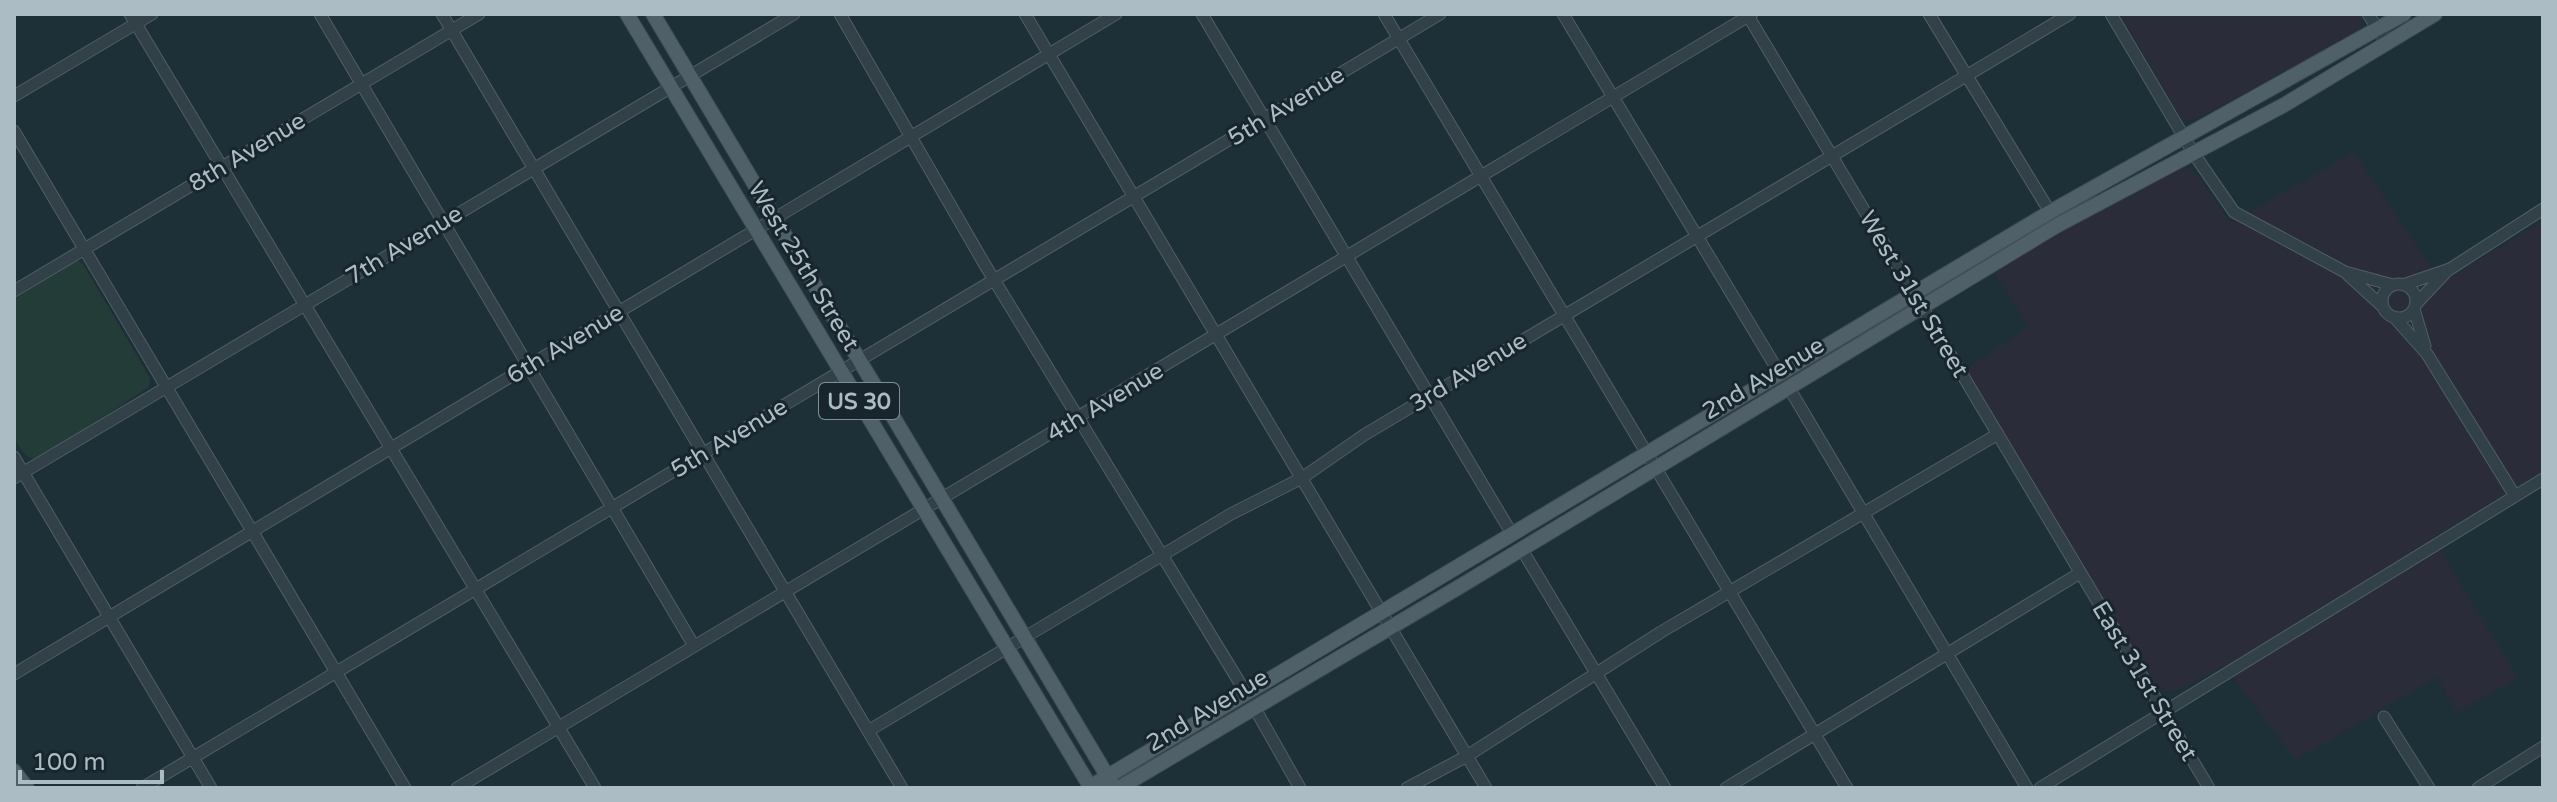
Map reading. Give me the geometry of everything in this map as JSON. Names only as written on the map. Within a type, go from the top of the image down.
[{"type":"main road","name":"West 25th Street","points":[[627,14],[1090,788]]},
{"type":"main road","name":"West 25th Street","points":[[653,14],[1113,784]]},
{"type":"main road","name":"2nd Avenue","points":[[1113,784],[1246,693],[1914,293],[2050,212],[2404,14]]},
{"type":"main road","name":"2nd Avenue","points":[[1090,788],[1113,784],[1254,707],[2056,226],[2194,154],[2435,14]]},
{"type":"main road","points":[[14,771],[27,788]]},
{"type":"street","points":[[14,96],[132,19],[152,14]]},
{"type":"street","points":[[320,14],[694,646]]},
{"type":"street","points":[[442,14],[701,455],[902,788]]},
{"type":"street","name":"8th Avenue","points":[[14,291],[479,14]]},
{"type":"street","name":"7th Avenue","points":[[18,475],[794,14]]},
{"type":"street","points":[[840,14],[994,280],[1246,693]]},
{"type":"street","points":[[1025,14],[1486,788]]},
{"type":"street","name":"6th Avenue","points":[[14,674],[1116,14]]},
{"type":"street","points":[[1202,14],[1512,534]]},
{"type":"street","points":[[1384,14],[1847,788]]},
{"type":"street","name":"5th Avenue","points":[[142,788],[1440,14]]},
{"type":"street","points":[[1563,14],[1780,374]]},
{"type":"street","points":[[1929,14],[2050,212]]},
{"type":"street","name":"3rd Avenue","points":[[868,731],[1162,555],[1302,478],[1430,395],[2070,14]]},
{"type":"street","points":[[2111,14],[2184,138],[2234,212],[2345,272],[2394,317],[2427,354],[2515,496]]},
{"type":"street","points":[[2368,14],[2387,43]]},
{"type":"street","name":"4th Avenue","points":[[457,788],[1749,15]]},
{"type":"street","name":"West 31st Street","points":[[1749,15],[2080,573]]},
{"type":"street","points":[[132,19],[595,788]]},
{"type":"street","points":[[14,131],[405,788]]},
{"type":"street","points":[[2394,317],[2408,315],[2450,269],[2543,209]]},
{"type":"street","points":[[2384,308],[2383,295],[2398,285],[2450,269]]},
{"type":"street","points":[[2345,272],[2412,290],[2427,354]]},
{"type":"street","points":[[1789,388],[2027,788]]},
{"type":"street","points":[[1407,788],[1467,756],[1596,672],[1731,595],[1998,434]]},
{"type":"street","points":[[14,457],[18,475],[109,617],[211,788]]},
{"type":"street","points":[[2040,788],[2543,479]]},
{"type":"street","points":[[1521,548],[1665,788]]},
{"type":"street","points":[[1726,788],[2080,573]]},
{"type":"street","name":"East 31st Street","points":[[2080,573],[2209,788]]},
{"type":"street","points":[[1254,707],[1300,788]]},
{"type":"street","points":[[2384,717],[2429,788]]},
{"type":"street","points":[[2478,788],[2543,747]]},
{"type":"shaded area","points":[[2120,14],[2360,14],[2362,17],[2359,32],[2195,120],[2182,120]]},
{"type":"shaded area","points":[[2354,152],[2442,283],[2543,221],[2543,471],[2433,538],[2518,678],[2457,713],[2437,677],[2296,760],[2224,666],[2179,690],[2164,691],[2155,684],[1961,373],[2029,327],[1994,271],[2100,207],[2186,167],[2195,172],[2231,223]]},
{"type":"green space","points":[[77,260],[83,264],[150,378],[149,387],[40,458],[31,458],[14,437],[14,299]]}]
